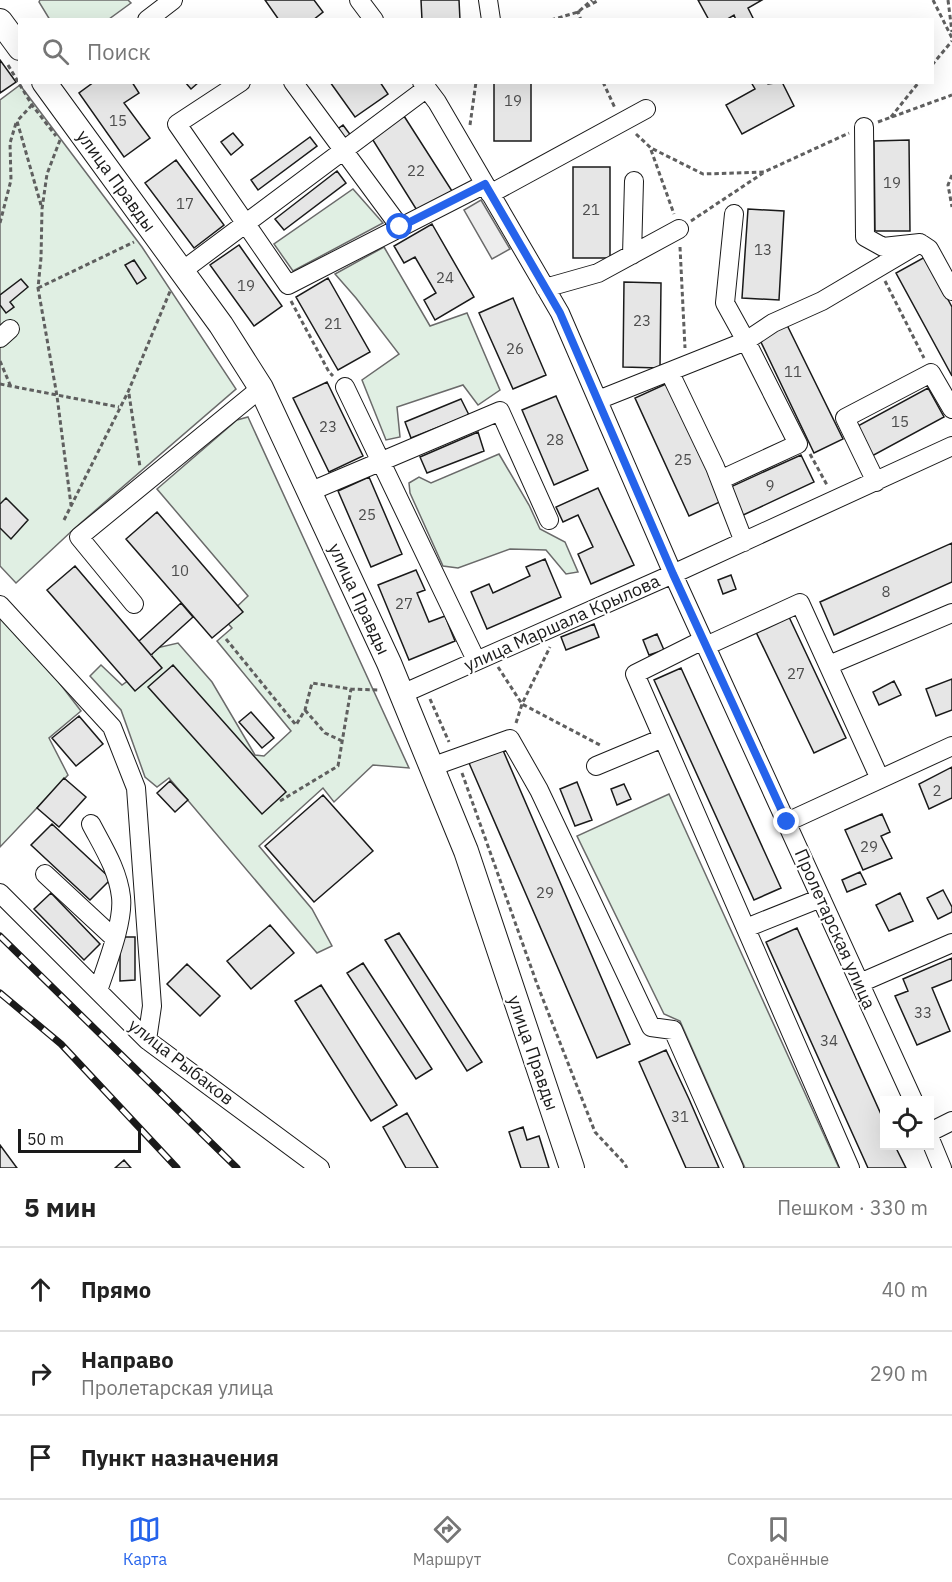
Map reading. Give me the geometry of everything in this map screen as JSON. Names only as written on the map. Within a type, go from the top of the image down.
[{"type":"main road","points":[[0,21],[13,55]]},
{"type":"main road","name":"улица Правды","points":[[47,90],[177,279],[221,325],[261,388],[309,492],[391,692],[431,767],[466,851],[572,1168]]},
{"type":"street","points":[[150,18],[173,0]]},
{"type":"street","points":[[359,0],[372,18]]},
{"type":"street","points":[[488,0],[491,18]]},
{"type":"street","points":[[239,84],[177,124],[288,285],[400,227],[488,189],[646,109]]},
{"type":"street","points":[[294,84],[400,227]]},
{"type":"street","points":[[177,279],[425,86]]},
{"type":"street","name":"Пролетарская улица","points":[[425,86],[437,102],[560,313],[673,574],[911,1096]]},
{"type":"street","points":[[864,127],[865,237],[883,247],[920,243],[929,249],[952,291]]},
{"type":"street","points":[[632,255],[634,181]]},
{"type":"street","points":[[720,480],[798,444],[746,341],[724,303],[734,214]]},
{"type":"street","points":[[545,288],[598,273],[679,229]]},
{"type":"street","points":[[598,400],[746,341],[773,323],[822,301],[920,243]]},
{"type":"street","points":[[678,370],[744,542]]},
{"type":"street","points":[[876,482],[845,418],[931,373],[952,409]]},
{"type":"street","points":[[345,387],[483,657]]},
{"type":"street","points":[[134,604],[79,537],[261,388]]},
{"type":"street","points":[[309,492],[500,411],[549,520]]},
{"type":"street","name":"улица Маршала Крылова","points":[[391,692],[483,657],[673,574],[952,446]]},
{"type":"street","points":[[850,1168],[635,674],[800,603],[880,779]]},
{"type":"street","points":[[0,605],[112,727],[136,788],[152,1006],[147,1040]]},
{"type":"street","points":[[829,665],[952,613]]},
{"type":"street","points":[[596,766],[663,738]]},
{"type":"street","points":[[431,767],[510,739],[539,790],[651,1027],[673,1030],[734,1168]]},
{"type":"street","points":[[787,822],[952,746]]},
{"type":"street","points":[[92,824],[114,868],[121,898],[114,938],[98,991]]},
{"type":"street","points":[[45,874],[114,938]]},
{"type":"street","name":"улица Рыбаков","points":[[0,893],[147,1040],[320,1168]]},
{"type":"street","points":[[746,928],[821,898]]},
{"type":"street","points":[[860,983],[952,943]]},
{"type":"street","points":[[934,1130],[952,1121]]},
{"type":"street","points":[[934,1149],[942,1168]]},
{"type":"path","points":[[578,12],[592,0]]},
{"type":"path","points":[[558,18],[578,12],[599,0]]},
{"type":"path","points":[[933,0],[952,40],[934,64]]},
{"type":"path","points":[[948,0],[952,32]]},
{"type":"path","points":[[578,12],[580,18]]},
{"type":"path","points":[[13,55],[18,74]]},
{"type":"path","points":[[470,127],[476,84]]},
{"type":"path","points":[[604,84],[622,122],[651,148],[703,174],[764,172],[835,138],[952,95]]},
{"type":"path","points":[[890,118],[916,84]]},
{"type":"path","points":[[0,222],[11,180],[10,143],[17,121],[47,90]]},
{"type":"path","points":[[17,121],[42,208]]},
{"type":"path","points":[[60,140],[47,174],[42,208],[38,288],[57,396],[71,507]]},
{"type":"path","points":[[651,148],[679,229],[678,370]]},
{"type":"path","points":[[952,175],[948,185],[952,207]]},
{"type":"path","points":[[38,288],[135,242]]},
{"type":"path","points":[[878,268],[931,373]]},
{"type":"path","points":[[64,520],[128,392],[177,279]]},
{"type":"path","points":[[288,285],[289,298],[329,372],[345,387]]},
{"type":"path","points":[[0,361],[11,387]]},
{"type":"path","points":[[0,384],[120,407]]},
{"type":"path","points":[[128,392],[133,413],[138,462],[146,482]]},
{"type":"path","points":[[798,444],[804,443],[831,492]]},
{"type":"path","points":[[510,739],[522,704],[563,622]]},
{"type":"path","points":[[226,639],[296,725],[305,710],[312,683],[391,692]]},
{"type":"path","points":[[483,657],[522,704],[620,756]]},
{"type":"path","points":[[280,801],[338,766],[351,689]]},
{"type":"path","points":[[305,710],[325,733],[342,741]]},
{"type":"green space","points":[[40,0],[128,0],[131,3],[110,18],[49,18]]},
{"type":"green space","points":[[20,85],[142,247],[236,389],[75,528],[16,583],[0,566],[0,100]]},
{"type":"green space","points":[[353,189],[383,223],[293,271],[274,244]]},
{"type":"green space","points":[[384,247],[430,326],[467,313],[500,390],[478,405],[463,385],[397,407],[400,437],[386,440],[362,380],[399,354],[335,274]]},
{"type":"green space","points":[[248,417],[409,768],[373,765],[334,802],[323,788],[259,846],[312,909],[332,946],[317,953],[169,778],[157,787],[145,777],[121,710],[90,676],[101,665],[122,685],[152,659],[152,649],[178,643],[212,682],[255,755],[264,756],[291,731],[217,641],[232,628],[224,619],[248,596],[157,489],[237,420]]},
{"type":"green space","points":[[499,454],[529,505],[540,529],[565,542],[578,572],[566,574],[546,550],[510,549],[458,568],[443,566],[410,493],[409,483],[419,477],[431,483]]},
{"type":"green space","points":[[0,606],[81,711],[49,738],[68,775],[0,847]]},
{"type":"green space","points":[[669,794],[839,1168],[745,1168],[680,1021],[664,1014],[577,836]]},
{"type":"shaded area","points":[[481,200],[510,249],[492,259],[464,210]]},
{"type":"building","points":[[265,0],[314,0],[323,12],[316,18],[278,18]]},
{"type":"building","points":[[421,0],[459,0],[460,18],[422,18]]},
{"type":"building","points":[[698,0],[762,0],[748,8],[753,18],[735,18],[734,15],[729,18],[708,18]]},
{"type":"building","points":[[0,60],[16,82],[0,93]]},
{"type":"building","points":[[91,84],[133,84],[139,93],[124,103],[150,138],[124,157],[79,93]]},
{"type":"building","points":[[187,84],[197,84],[191,89]]},
{"type":"building","points":[[331,84],[381,84],[388,94],[355,117]]},
{"type":"building","points":[[494,84],[531,84],[531,141],[494,141]]},
{"type":"building","points":[[752,84],[783,84],[794,106],[742,134],[726,105],[755,89]]},
{"type":"building","points":[[404,116],[452,191],[418,212],[371,137]]},
{"type":"building","points":[[343,125],[352,137],[344,142],[335,131]]},
{"type":"building","points":[[233,133],[243,145],[231,155],[221,142]]},
{"type":"building","points":[[310,137],[317,146],[258,190],[251,180]]},
{"type":"building","points":[[909,140],[910,231],[875,231],[874,141]]},
{"type":"building","points":[[176,160],[224,225],[194,248],[145,183]]},
{"type":"building","points":[[573,167],[610,167],[610,258],[573,258]]},
{"type":"building","points":[[337,171],[346,183],[284,230],[275,219]]},
{"type":"building","points":[[748,209],[784,211],[779,300],[742,298]]},
{"type":"building","points":[[432,224],[474,297],[435,320],[424,300],[436,293],[415,257],[404,263],[394,246]]},
{"type":"building","points":[[239,245],[282,306],[254,326],[210,265]]},
{"type":"building","points":[[925,257],[952,307],[952,376],[896,273]]},
{"type":"building","points":[[134,260],[146,278],[137,284],[125,265]]},
{"type":"building","points":[[328,278],[370,352],[338,370],[296,297]]},
{"type":"building","points":[[21,279],[28,287],[10,302],[14,307],[6,313],[0,305],[0,295]]},
{"type":"building","points":[[624,282],[661,283],[660,368],[623,367]]},
{"type":"building","points":[[513,298],[546,375],[513,389],[479,313]]},
{"type":"building","points":[[787,325],[843,439],[814,453],[759,338]]},
{"type":"building","points":[[327,382],[363,456],[329,472],[293,398]]},
{"type":"building","points":[[668,383],[722,501],[689,516],[635,398]]},
{"type":"building","points":[[928,388],[944,417],[872,456],[856,427]]},
{"type":"building","points":[[556,396],[588,470],[554,485],[522,410]]},
{"type":"building","points":[[461,399],[469,415],[411,438],[405,422]]},
{"type":"building","points":[[478,432],[484,451],[427,473],[420,457]]},
{"type":"building","points":[[801,455],[814,482],[739,517],[726,489]]},
{"type":"building","points":[[369,477],[402,554],[371,567],[338,491]]},
{"type":"building","points":[[598,488],[634,565],[591,584],[578,554],[593,547],[578,515],[563,522],[556,507]]},
{"type":"building","points":[[6,498],[28,520],[11,539],[0,528],[0,504]]},
{"type":"building","points":[[157,512],[243,612],[212,638],[126,539]]},
{"type":"building","points":[[952,543],[952,582],[834,635],[820,602]]},
{"type":"building","points":[[545,559],[561,597],[487,629],[471,592],[489,584],[493,593],[530,576],[526,567]]},
{"type":"building","points":[[75,566],[162,668],[135,691],[47,590]]},
{"type":"building","points":[[416,570],[425,590],[417,593],[429,622],[445,616],[455,641],[409,660],[378,585]]},
{"type":"building","points":[[731,575],[736,589],[723,594],[718,580]]},
{"type":"building","points":[[181,603],[193,617],[151,655],[139,641]]},
{"type":"building","points":[[789,617],[846,738],[814,753],[756,632]]},
{"type":"building","points":[[594,624],[599,637],[566,650],[561,637]]},
{"type":"building","points":[[657,634],[664,650],[649,655],[643,640]]},
{"type":"building","points":[[173,665],[286,792],[262,814],[148,687]]},
{"type":"building","points":[[681,668],[781,888],[754,900],[654,680]]},
{"type":"building","points":[[952,679],[952,710],[936,716],[926,689]]},
{"type":"building","points":[[894,681],[901,695],[879,705],[873,692]]},
{"type":"building","points":[[251,712],[274,738],[262,748],[239,722]]},
{"type":"building","points":[[79,716],[103,744],[76,766],[52,738]]},
{"type":"building","points":[[502,748],[630,1044],[597,1058],[469,763]]},
{"type":"building","points":[[952,767],[952,798],[929,809],[919,784]]},
{"type":"building","points":[[64,778],[86,797],[59,827],[37,808]]},
{"type":"building","points":[[170,781],[188,800],[175,812],[157,793]]},
{"type":"building","points":[[577,782],[592,820],[575,826],[560,789]]},
{"type":"building","points":[[624,784],[631,799],[617,805],[611,789]]},
{"type":"building","points":[[323,795],[373,851],[314,902],[265,846]]},
{"type":"building","points":[[882,814],[890,832],[881,836],[892,858],[863,870],[845,830]]},
{"type":"building","points":[[52,824],[111,879],[90,900],[31,845]]},
{"type":"building","points":[[860,872],[866,884],[847,892],[842,880]]},
{"type":"building","points":[[943,890],[952,907],[952,912],[938,919],[927,898]]},
{"type":"building","points":[[51,893],[100,944],[84,960],[34,909]]},
{"type":"building","points":[[900,893],[913,921],[889,931],[876,905]]},
{"type":"building","points":[[270,925],[294,953],[251,989],[227,961]]},
{"type":"building","points":[[797,928],[880,1112],[880,1150],[897,1150],[906,1168],[868,1168],[766,942]]},
{"type":"building","points":[[399,933],[482,1062],[467,1071],[385,940]]},
{"type":"building","points":[[120,937],[135,937],[135,980],[120,981]]},
{"type":"building","points":[[952,958],[952,980],[932,988],[950,1031],[917,1045],[895,996],[908,991],[903,979]]},
{"type":"building","points":[[363,963],[432,1069],[416,1079],[347,973]]},
{"type":"building","points":[[187,964],[220,996],[200,1016],[167,984]]},
{"type":"building","points":[[321,985],[397,1105],[371,1121],[295,1001]]},
{"type":"building","points":[[666,1050],[719,1168],[686,1168],[639,1062]]},
{"type":"building","points":[[407,1113],[438,1168],[406,1168],[383,1127]]},
{"type":"building","points":[[523,1127],[527,1140],[539,1136],[549,1168],[521,1168],[509,1132]]},
{"type":"building","points":[[0,1145],[17,1168],[0,1168]]},
{"type":"building","points":[[124,1160],[131,1168],[115,1168]]},
{"type":"railway","points":[[0,936],[237,1168]]},
{"type":"railway","points":[[0,993],[61,1044],[177,1168]]},
{"type":"route","points":[[400,227],[485,184],[560,313],[673,574],[787,822]]}]
